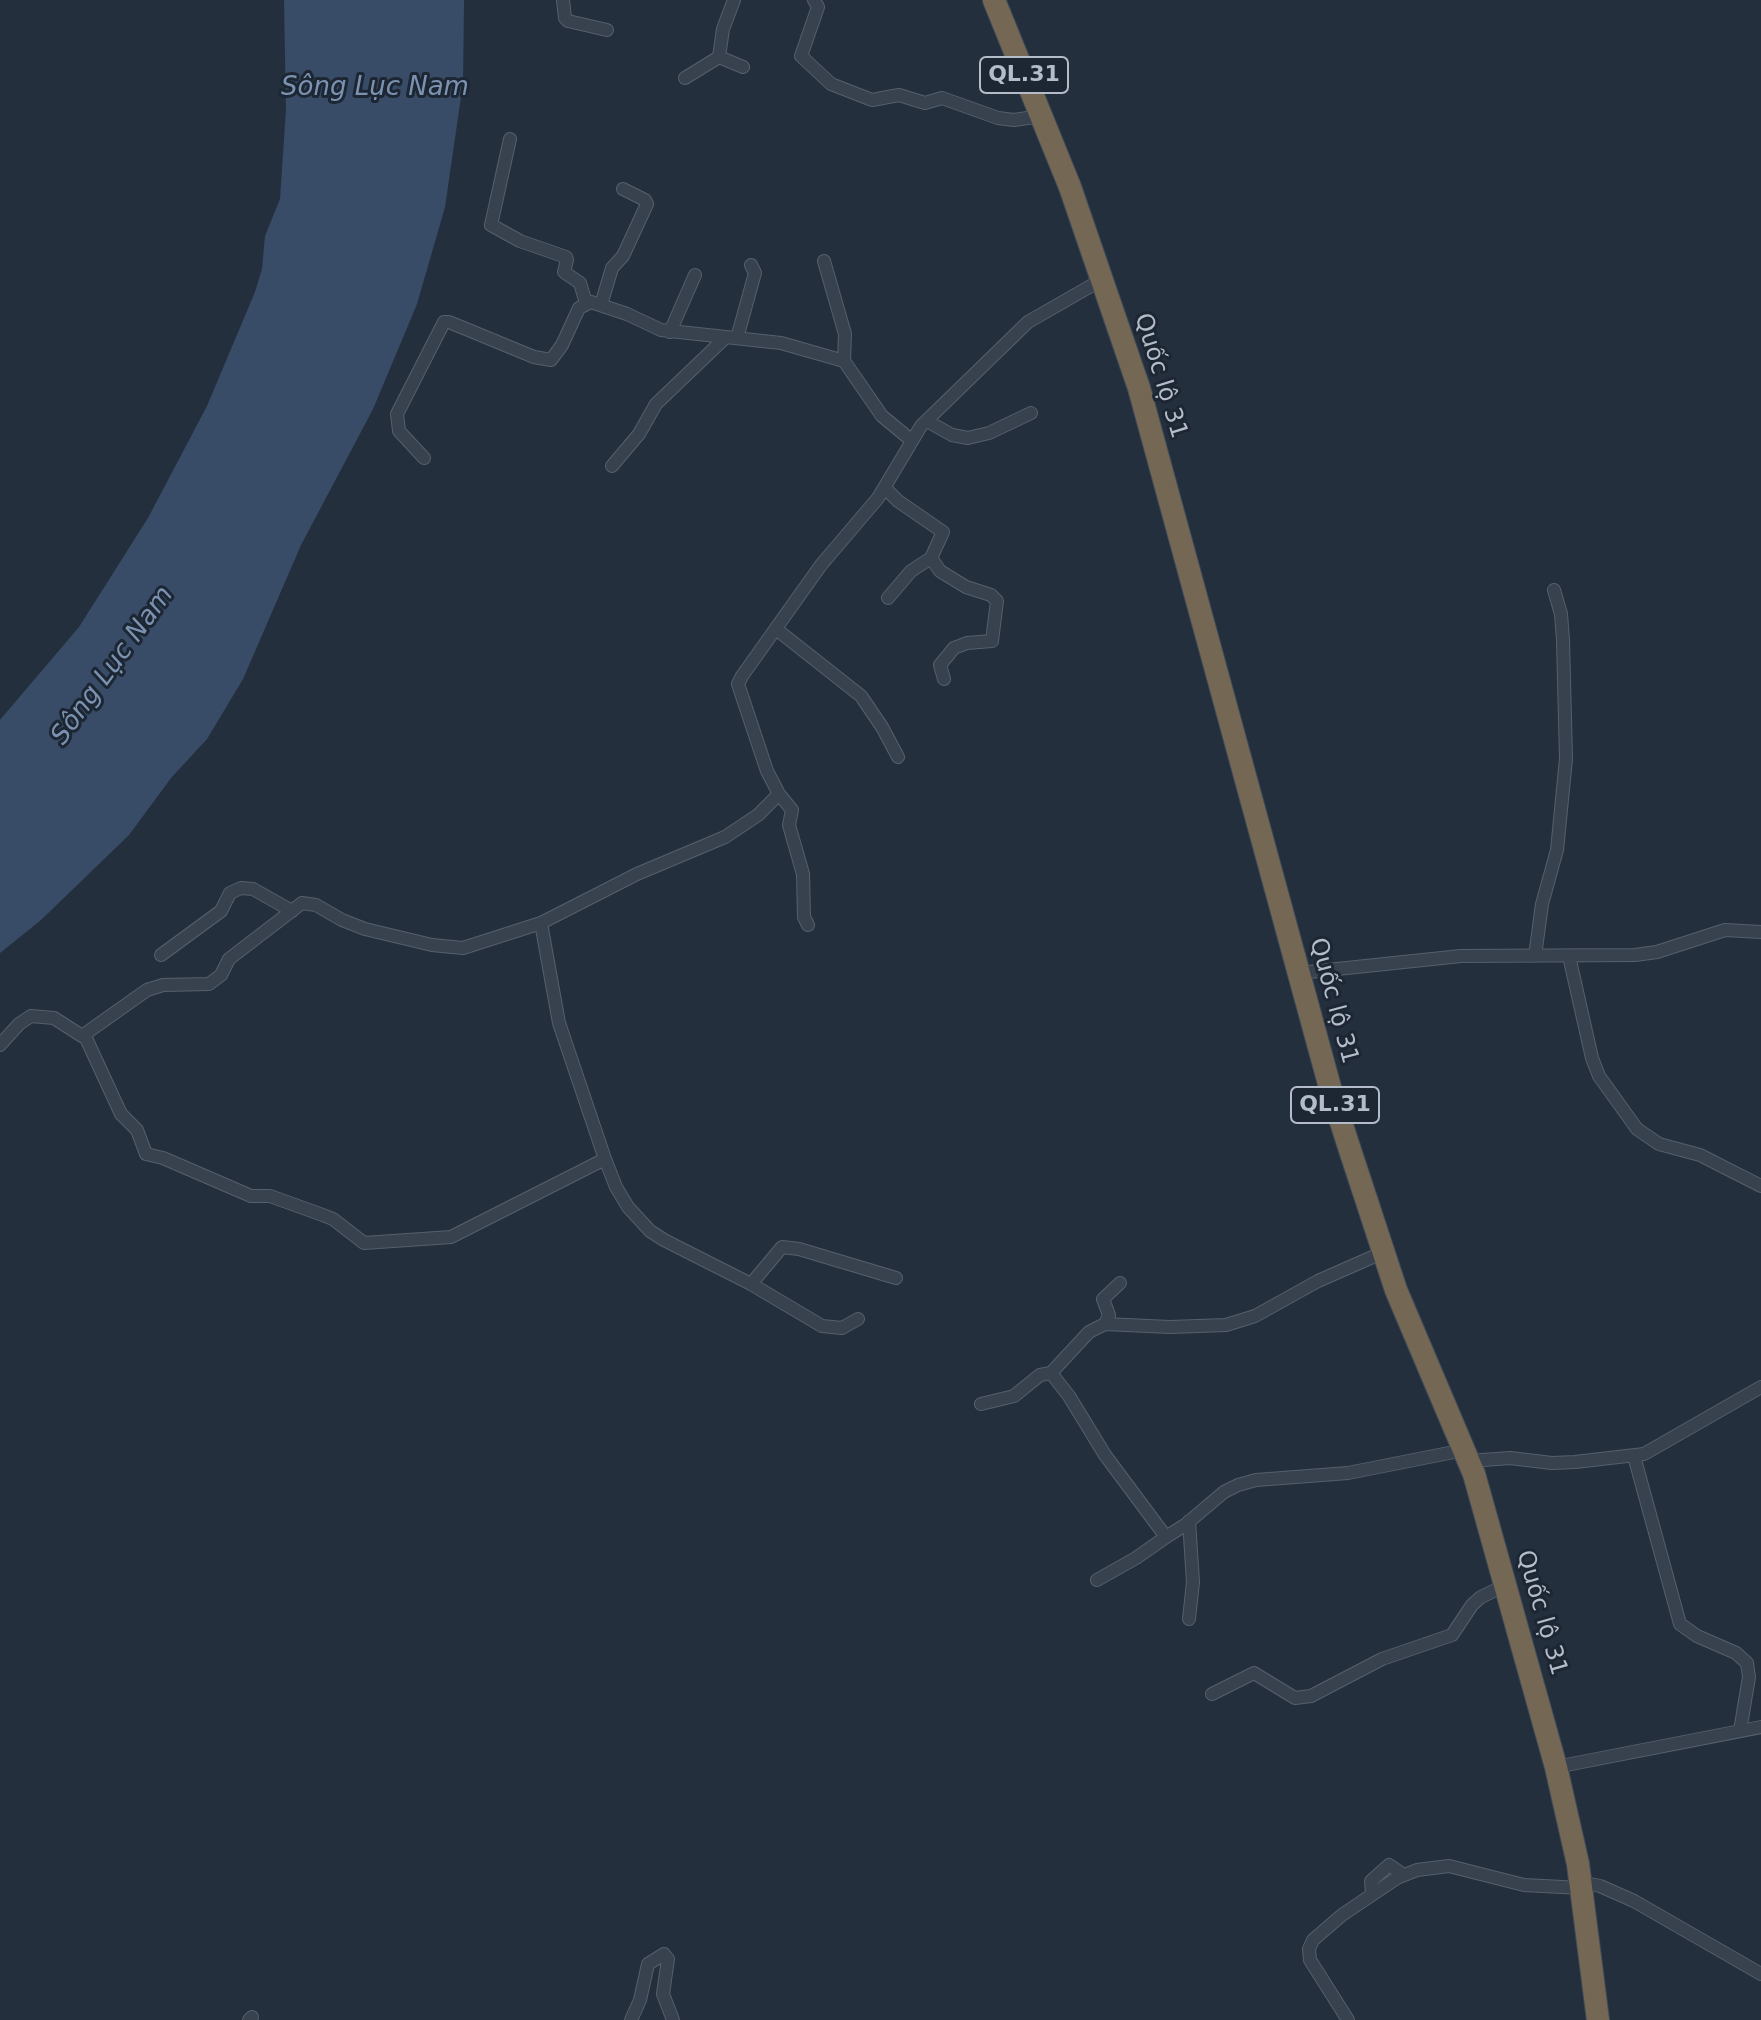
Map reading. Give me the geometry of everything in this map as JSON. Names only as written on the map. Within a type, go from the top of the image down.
[{"type":"highway","name":"Quốc lộ 31","points":[[994,0],[1070,187],[1139,388],[1331,1091],[1396,1290],[1466,1455],[1506,1585],[1556,1767],[1581,1885],[1598,2020]]},
{"type":"street","points":[[563,0],[568,21],[607,30]]},
{"type":"street","points":[[719,57],[723,29],[734,0]]},
{"type":"street","points":[[814,0],[818,7],[801,56],[831,84],[872,100],[879,101],[894,94],[925,103],[942,98],[998,118],[1014,120],[1041,116]]},
{"type":"street","points":[[719,57],[743,67]]},
{"type":"street","points":[[685,78],[719,57]]},
{"type":"street","points":[[510,139],[491,225],[528,244],[566,257],[564,272],[580,283],[586,303]]},
{"type":"street","points":[[601,305],[612,268],[623,256],[647,204],[623,189]]},
{"type":"street","points":[[824,261],[845,334],[844,361],[882,416],[911,440]]},
{"type":"street","points":[[612,466],[639,434],[656,404],[732,338],[755,273],[751,265]]},
{"type":"street","points":[[670,332],[695,275]]},
{"type":"street","points":[[808,925],[804,917],[802,871],[789,825],[792,810],[767,771],[738,684],[821,565],[885,488],[911,440],[927,421],[1028,322],[1103,279]]},
{"type":"street","points":[[424,458],[399,431],[397,414],[444,322],[534,357],[551,360],[562,345],[579,308],[586,303],[601,305],[670,332],[781,343],[844,361]]},
{"type":"street","points":[[927,421],[952,435],[968,438],[989,433],[1031,413]]},
{"type":"street","points":[[885,488],[898,501],[943,532],[931,558],[911,571],[888,598]]},
{"type":"street","points":[[931,558],[940,571],[966,587],[991,595],[997,601],[992,641],[967,643],[954,648],[940,665],[944,679]]},
{"type":"street","points":[[1535,956],[1542,904],[1557,850],[1566,759],[1562,627],[1554,590]]},
{"type":"street","points":[[776,629],[861,696],[898,757]]},
{"type":"street","points":[[85,1036],[147,990],[163,985],[209,984],[221,975],[229,959],[302,903],[310,902],[365,929],[454,949],[503,937],[541,923],[637,874],[725,837],[758,815],[779,794]]},
{"type":"street","points":[[161,955],[221,911],[230,893],[241,888],[253,889],[292,911]]},
{"type":"street","points":[[541,923],[559,1023],[605,1159],[622,1198],[650,1231],[830,1328],[842,1328],[858,1319]]},
{"type":"street","points":[[1299,973],[1461,956],[1635,955],[1657,952],[1725,930],[1761,932]]},
{"type":"street","points":[[1569,956],[1592,1058],[1599,1076],[1637,1129],[1659,1144],[1700,1155],[1761,1186]]},
{"type":"street","points":[[0,1045],[31,1016],[54,1018],[75,1033],[85,1036],[121,1114],[137,1130],[146,1154],[163,1158],[251,1196],[270,1196],[333,1219],[364,1243],[451,1237],[605,1159]]},
{"type":"street","points":[[751,1284],[782,1247],[799,1249],[896,1278]]},
{"type":"street","points":[[981,1404],[1014,1396],[1040,1375],[1051,1373],[1089,1332],[1105,1324],[1170,1327],[1226,1325],[1255,1316],[1318,1281],[1384,1252]]},
{"type":"street","points":[[1105,1324],[1108,1311],[1103,1299],[1120,1283]]},
{"type":"street","points":[[1051,1373],[1105,1455],[1166,1537]]},
{"type":"street","points":[[1097,1580],[1136,1558],[1224,1492],[1247,1482],[1348,1473],[1466,1455],[1552,1463],[1634,1456],[1662,1445],[1761,1387]]},
{"type":"street","points":[[1634,1456],[1680,1624],[1697,1636],[1736,1653],[1747,1663],[1749,1677],[1740,1731]]},
{"type":"street","points":[[1189,1521],[1193,1582],[1189,1619]]},
{"type":"street","points":[[1212,1694],[1254,1673],[1295,1698],[1311,1696],[1382,1659],[1452,1635],[1472,1605],[1506,1585]]},
{"type":"street","points":[[1556,1767],[1761,1727]]},
{"type":"street","points":[[1348,2020],[1310,1960],[1309,1949],[1313,1940],[1372,1894],[1404,1875],[1449,1866],[1524,1885],[1600,1886],[1634,1901],[1761,1974]]},
{"type":"street","points":[[631,2020],[640,2000],[648,1964],[664,1954],[668,1959],[663,1994],[673,2020]]},
{"type":"water","name":"Sông Lục Nam","points":[[284,0],[464,0],[463,83],[445,207],[417,304],[373,409],[301,545],[243,679],[207,739],[171,778],[129,835],[41,920],[0,953],[0,720],[79,627],[148,518],[207,406],[255,292],[262,269],[265,236],[280,199],[286,110]]}]
